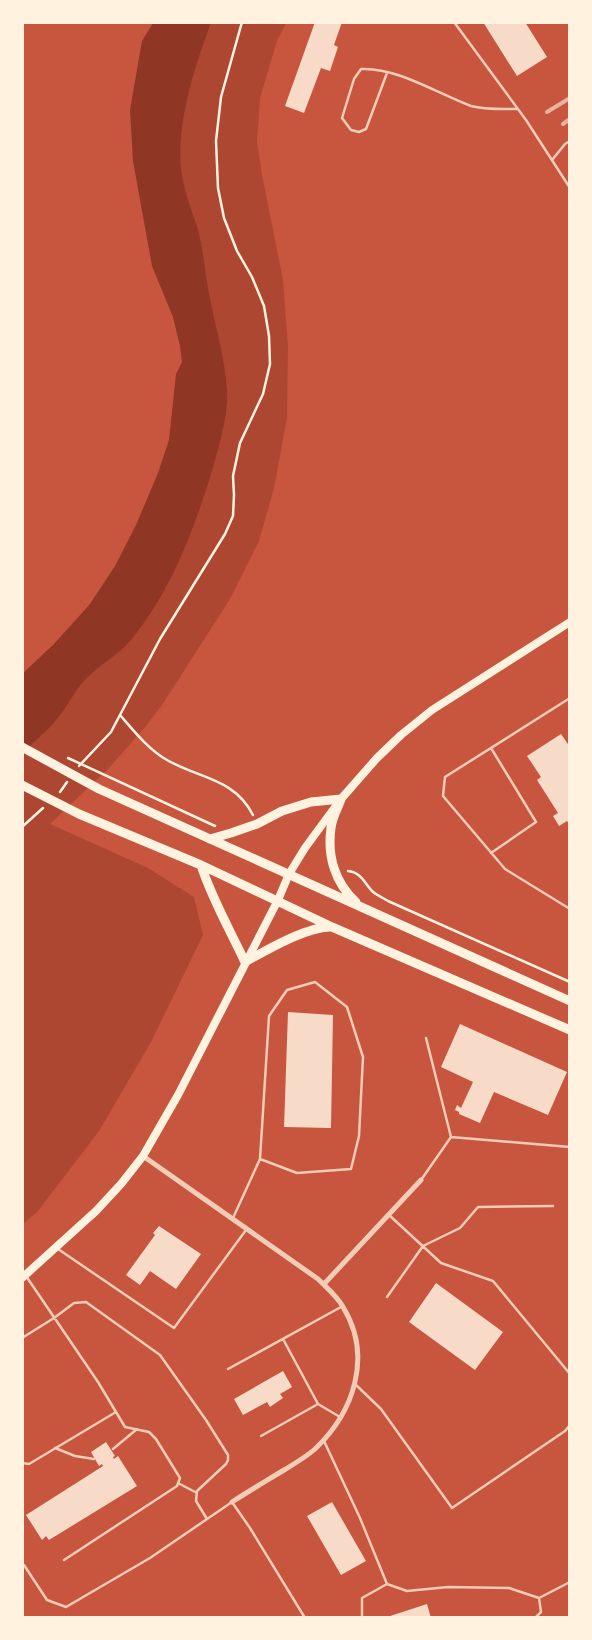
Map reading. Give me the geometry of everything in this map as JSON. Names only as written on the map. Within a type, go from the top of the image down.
[{"type":"main road","points":[[23,1276],[57,1248],[96,1211],[143,1156],[178,1095],[278,900],[289,874],[305,848],[341,799],[377,758],[401,735],[432,710],[570,622]]},
{"type":"main road","points":[[22,747],[99,789],[570,1001]]},
{"type":"main road","points":[[22,785],[79,814],[201,865],[332,927],[570,1030]]},
{"type":"main road","points":[[210,838],[257,824],[282,811],[311,802],[341,799]]},
{"type":"main road","points":[[341,799],[331,826],[330,849],[332,864],[338,880],[347,894],[362,908]]},
{"type":"main road","points":[[201,865],[208,887],[245,962]]},
{"type":"main road","points":[[245,962],[280,944],[320,927],[332,927]]},
{"type":"street","points":[[143,1156],[324,1284],[342,1306],[356,1339],[358,1360],[352,1397],[334,1428],[314,1449],[232,1502]]},
{"type":"street","points":[[324,1284],[421,1180]]},
{"type":"lane","points":[[454,22],[526,120],[570,188]]},
{"type":"lane","points":[[387,72],[366,128],[359,132],[351,130],[342,118],[354,79],[361,69],[371,68],[387,72],[398,75],[473,106],[517,109]]},
{"type":"lane","points":[[552,160],[565,144],[570,141]]},
{"type":"lane","points":[[570,698],[445,777],[443,796],[505,869],[570,909]]},
{"type":"lane","points":[[491,748],[536,822],[491,852]]},
{"type":"lane","points":[[232,1219],[260,1159],[270,1016],[286,990],[315,982],[346,1007],[363,1057],[359,1136],[351,1169],[297,1173],[260,1159]]},
{"type":"lane","points":[[421,1180],[451,1137],[426,1038]]},
{"type":"lane","points":[[451,1137],[570,1147]]},
{"type":"lane","points":[[387,1298],[423,1246],[460,1228],[478,1206],[553,1206]]},
{"type":"lane","points":[[389,1215],[441,1263],[493,1281],[570,1374]]},
{"type":"lane","points":[[57,1248],[174,1328],[247,1230]]},
{"type":"lane","points":[[23,1276],[54,1318],[125,1427],[149,1432],[177,1470],[180,1478],[177,1486],[64,1560]]},
{"type":"lane","points":[[22,1338],[74,1303],[86,1302],[160,1354],[228,1455],[226,1464],[197,1494],[196,1501],[207,1519]]},
{"type":"lane","points":[[228,1369],[342,1306]]},
{"type":"lane","points":[[283,1338],[318,1404],[342,1417]]},
{"type":"lane","points":[[355,1384],[381,1409],[452,1508],[565,1431],[570,1424]]},
{"type":"lane","points":[[261,1436],[318,1404]]},
{"type":"lane","points":[[22,1463],[29,1464],[116,1412]]},
{"type":"lane","points":[[113,1449],[137,1429]]},
{"type":"lane","points":[[323,1440],[360,1518],[387,1584],[407,1591],[448,1587],[509,1588],[539,1598],[570,1582]]},
{"type":"lane","points":[[55,1448],[75,1456],[94,1459]]},
{"type":"lane","points":[[178,1483],[197,1494]]},
{"type":"lane","points":[[22,1566],[24,1565],[47,1600],[66,1607],[150,1558],[232,1502],[305,1618]]},
{"type":"lane","points":[[362,1618],[362,1598],[387,1584]]},
{"type":"lane","points":[[535,1618],[541,1612],[539,1598]]},
{"type":"path","points":[[74,772],[111,732],[160,639],[225,534],[233,516],[233,476],[240,443],[263,394],[270,364],[269,336],[264,306],[252,277],[236,252],[224,218],[218,188],[216,141],[221,97],[242,22]]},
{"type":"path","points":[[120,715],[154,752],[168,761],[224,785],[237,793],[248,805],[254,817],[248,819]]},
{"type":"path","points":[[61,755],[215,826],[222,826]]},
{"type":"path","points":[[57,795],[68,780]]},
{"type":"path","points":[[22,827],[44,807]]},
{"type":"path","points":[[348,872],[355,872],[373,892],[388,901],[570,982]]},
{"type":"shaded area","points":[[153,23],[211,23],[188,94],[180,150],[181,168],[203,253],[224,366],[227,389],[225,418],[214,465],[191,534],[171,578],[147,619],[121,650],[86,679],[54,723],[23,752],[22,674],[54,644],[90,604],[115,566],[136,525],[158,473],[169,440],[176,374],[182,362],[173,317],[152,266],[133,161],[130,110],[142,41]]},
{"type":"shaded area","points":[[211,23],[286,23],[277,41],[260,98],[257,142],[283,280],[288,346],[287,418],[274,488],[259,541],[230,599],[162,705],[146,726],[108,769],[50,824],[148,868],[194,897],[203,935],[151,1042],[99,1131],[38,1211],[23,1224],[23,752],[54,723],[86,679],[121,650],[147,619],[171,578],[191,534],[214,465],[225,418],[227,389],[224,366],[203,253],[181,168],[180,150],[188,94]]},
{"type":"building","points":[[315,22],[342,22],[334,45],[338,47],[330,71],[321,68],[304,113],[285,106]]},
{"type":"building","points":[[483,22],[525,22],[547,57],[517,76]]},
{"type":"building","points":[[561,734],[570,747],[570,825],[567,821],[559,826],[553,816],[558,813],[537,780],[541,777],[527,756]]},
{"type":"building","points":[[288,1012],[333,1015],[331,1128],[284,1127]]},
{"type":"building","points":[[460,1024],[567,1072],[548,1115],[494,1092],[480,1123],[459,1114],[455,1110],[457,1105],[461,1108],[473,1082],[441,1067]]},
{"type":"building","points":[[159,1226],[201,1254],[176,1289],[150,1271],[140,1285],[126,1275],[155,1235],[153,1233]]},
{"type":"building","points":[[436,1283],[503,1332],[475,1370],[409,1322]]},
{"type":"building","points":[[283,1371],[292,1387],[280,1394],[283,1398],[270,1407],[267,1402],[243,1415],[234,1399]]},
{"type":"building","points":[[106,1442],[115,1456],[113,1457],[114,1459],[118,1456],[137,1486],[49,1540],[46,1536],[42,1540],[26,1515],[103,1466],[102,1464],[99,1466],[91,1452]]},
{"type":"building","points":[[332,1502],[366,1561],[341,1575],[307,1516]]},
{"type":"building","points":[[427,1604],[431,1618],[387,1618],[387,1617]]},
{"type":"railway","points":[[547,112],[570,98]]},
{"type":"railway","points":[[563,124],[570,119]]}]
